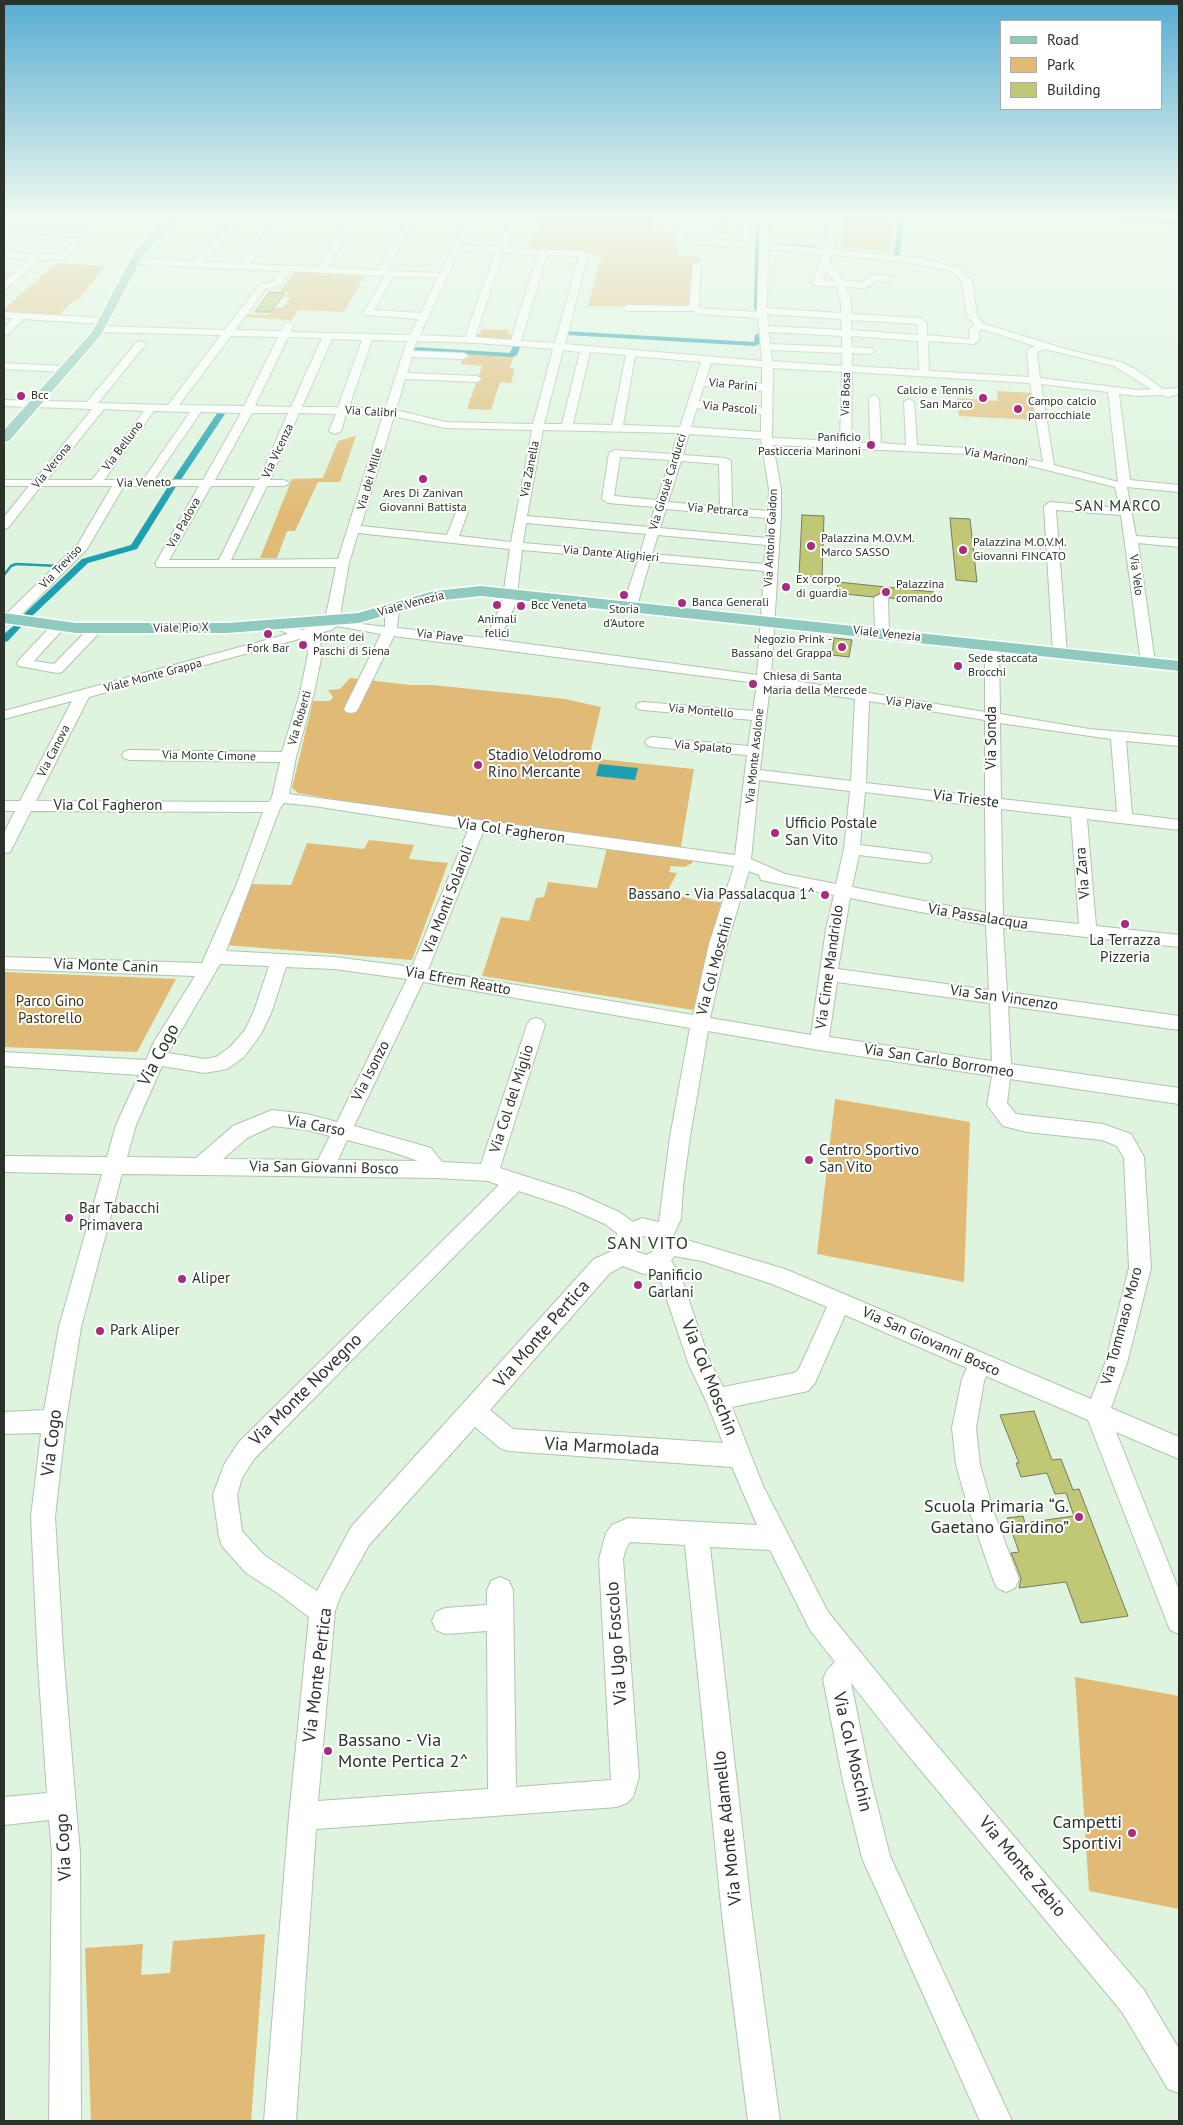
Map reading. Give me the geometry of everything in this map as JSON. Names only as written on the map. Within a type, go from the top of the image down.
[{"type":"main road","points":[[4,438],[102,325],[106,316]]},
{"type":"main road","name":"Viale Venezia","points":[[361,623],[392,608],[425,598],[457,592],[481,591],[1179,666]]},
{"type":"main road","name":"Viale Pio X","points":[[7,619],[59,626],[96,628],[227,628],[335,620],[361,623]]},
{"type":"street","points":[[4,333],[21,316]]},
{"type":"street","points":[[23,316],[102,325],[227,332],[515,343],[767,364],[924,375],[1034,380],[1113,391],[1165,393],[1179,396]]},
{"type":"street","points":[[172,408],[239,316]]},
{"type":"street","name":"Via dei Mille","points":[[335,620],[332,615],[343,563],[408,354],[424,316]]},
{"type":"street","points":[[469,340],[477,316]]},
{"type":"street","points":[[515,343],[523,316]]},
{"type":"street","name":"Via Zanella","points":[[510,593],[520,520],[538,426],[568,316]]},
{"type":"street","name":"Via Antonio Gaidon","points":[[762,316],[768,388],[766,439],[773,470],[775,515],[767,621]]},
{"type":"street","name":"Via Bosa","points":[[845,445],[847,316]]},
{"type":"street","points":[[850,316],[918,320],[922,323],[924,375]]},
{"type":"street","points":[[972,316],[981,326],[1044,346],[1117,364],[1165,393],[1179,390]]},
{"type":"street","name":"Via Padova","points":[[291,322],[284,332],[286,334],[248,410],[161,564],[343,563]]},
{"type":"street","points":[[764,329],[972,341],[974,340],[974,330],[981,326]]},
{"type":"street","name":"Via Vicenza","points":[[223,564],[263,483],[328,336]]},
{"type":"street","points":[[335,431],[368,337]]},
{"type":"street","name":"Via Verona","points":[[4,525],[38,484],[141,344]]},
{"type":"street","points":[[1044,346],[1032,352],[1034,380],[1050,467]]},
{"type":"street","points":[[766,347],[870,351]]},
{"type":"street","points":[[567,427],[586,349]]},
{"type":"street","points":[[618,428],[631,353]]},
{"type":"street","points":[[408,354],[464,356]]},
{"type":"street","name":"Via Giosuè Carducci","points":[[630,606],[707,359]]},
{"type":"street","points":[[4,366],[64,369]]},
{"type":"street","points":[[401,376],[477,380]]},
{"type":"street","points":[[1146,380],[1179,390]]},
{"type":"street","name":"Via Parini","points":[[699,382],[768,388]]},
{"type":"street","name":"Via Velo","points":[[1113,391],[1121,484],[1132,539],[1148,662]]},
{"type":"street","points":[[874,398],[876,446]]},
{"type":"street","points":[[910,402],[912,447]]},
{"type":"street","name":"Via Calibri","points":[[4,403],[95,407],[390,412],[445,425],[684,430],[766,439]]},
{"type":"street","name":"Via Pascoli","points":[[692,404],[768,411]]},
{"type":"street","name":"Via Belluno","points":[[95,483],[151,408]]},
{"type":"street","points":[[146,483],[198,409]]},
{"type":"street","name":"Via Marinoni","points":[[766,439],[967,451],[1050,467],[1121,484],[1179,488]]},
{"type":"street","points":[[661,504],[608,499],[614,453],[725,460],[726,510]]},
{"type":"street","name":"Via Veneto","points":[[4,483],[284,483]]},
{"type":"street","name":"Via Treviso","points":[[7,619],[83,546],[120,484]]},
{"type":"street","name":"Via Petrarca","points":[[661,504],[775,515]]},
{"type":"street","points":[[1060,653],[1050,506],[1127,512]]},
{"type":"street","points":[[452,539],[462,512]]},
{"type":"street","points":[[520,520],[772,542]]},
{"type":"street","name":"Via Dante Alighieri","points":[[355,529],[644,558],[770,568]]},
{"type":"street","points":[[1132,539],[1179,543]]},
{"type":"street","points":[[491,643],[509,603],[510,593]]},
{"type":"street","points":[[881,598],[882,634]]},
{"type":"street","points":[[351,709],[389,631],[393,620],[392,608]]},
{"type":"street","name":"Viale Monte Grappa","points":[[4,715],[82,696],[326,627],[335,620]]},
{"type":"street","name":"Via Monte Asolone","points":[[742,868],[754,751],[764,680],[767,621]]},
{"type":"street","name":"Via Piave","points":[[361,623],[389,631],[764,680],[1054,727],[1118,736],[1179,741]]},
{"type":"street","points":[[280,624],[301,634]]},
{"type":"street","points":[[59,626],[24,663],[58,669],[96,628]]},
{"type":"street","name":"Via Roberti","points":[[276,802],[308,693],[315,654],[313,642],[301,634]]},
{"type":"street","name":"Via Sonda","points":[[992,646],[994,921],[1002,1071]]},
{"type":"street","name":"Via Canova","points":[[4,848],[82,696]]},
{"type":"street","name":"Via Cime Mandriolo","points":[[819,1043],[842,892],[852,848],[858,787],[862,697]]},
{"type":"street","name":"Via Montello","points":[[643,706],[759,716]]},
{"type":"street","points":[[1118,736],[1125,819]]},
{"type":"street","name":"Via Spalato","points":[[652,742],[754,751]]},
{"type":"street","name":"Via Monte Cimone","points":[[129,755],[288,757]]},
{"type":"street","name":"Via Trieste","points":[[752,774],[1179,825]]},
{"type":"street","name":"Via Col Fagheron","points":[[4,806],[314,801],[742,868],[779,877]]},
{"type":"street","name":"Via Cogo","points":[[65,2121],[66,1854],[51,1664],[43,1516],[54,1420],[70,1327],[126,1125],[153,1063],[212,963],[276,802]]},
{"type":"street","name":"Via Zara","points":[[1079,814],[1080,858],[1088,932]]},
{"type":"street","name":"Via Monti Solaroli","points":[[418,974],[477,826]]},
{"type":"street","points":[[852,848],[924,858]]},
{"type":"street","name":"Via Col Moschin","points":[[742,868],[718,944],[700,1023],[673,1187],[669,1274],[700,1365],[717,1398],[754,1493],[818,1621],[853,1664],[836,1679],[857,1781],[876,1858],[996,2121]]},
{"type":"street","name":"Via Passalacqua","points":[[779,877],[842,892],[994,921],[1179,941]]},
{"type":"street","points":[[4,1059],[205,1066],[220,1064],[237,1052],[252,1034],[263,1011],[280,959]]},
{"type":"street","name":"Via Efrem Reatto","points":[[212,963],[280,959],[334,963],[418,974],[700,1023]]},
{"type":"street","name":"Via Monte Canin","points":[[4,964],[212,963]]},
{"type":"street","name":"Via Isonzo","points":[[324,1168],[418,974]]},
{"type":"street","name":"Via San Vincenzo","points":[[829,974],[1179,1023]]},
{"type":"street","name":"Via San Carlo Borromeo","points":[[700,1023],[1002,1071],[1179,1096]]},
{"type":"street","name":"Via Col del Miglio","points":[[488,1173],[536,1025]]},
{"type":"street","name":"Via Tommaso Moro","points":[[1002,1071],[997,1105],[1010,1120],[1027,1124],[1103,1132],[1124,1140],[1134,1157],[1140,1268],[1116,1364],[1097,1414]]},
{"type":"street","name":"Via Carso","points":[[200,1167],[240,1132],[272,1118],[308,1122],[342,1130],[424,1154],[438,1170]]},
{"type":"street","name":"Via San Giovanni Bosco","points":[[4,1164],[438,1170],[488,1173],[570,1199],[612,1218],[628,1243],[636,1263],[651,1264],[670,1244]]},
{"type":"street","name":"Via Monte Novegno","points":[[322,1611],[256,1564],[231,1537],[225,1495],[232,1473],[246,1451],[515,1182]]},
{"type":"street","name":"Via San Giovanni Bosco","points":[[628,1243],[636,1229],[649,1228],[670,1244],[777,1276],[1179,1448]]},
{"type":"street","name":"Via Monte Pertica","points":[[280,2121],[303,1816],[322,1611],[331,1588],[360,1536],[602,1266],[628,1243]]},
{"type":"street","points":[[717,1398],[800,1383],[807,1376],[840,1302]]},
{"type":"street","points":[[981,1364],[973,1379],[964,1428],[968,1465],[982,1513],[1006,1579]]},
{"type":"street","name":"Via Marmolada","points":[[474,1411],[508,1440],[740,1456]]},
{"type":"street","points":[[1097,1414],[1179,1622]]},
{"type":"street","points":[[4,1423],[54,1420]]},
{"type":"street","name":"Via Ugo Foscolo","points":[[303,1816],[617,1793],[623,1786],[625,1777],[611,1559],[612,1550],[621,1534],[628,1530],[776,1538]]},
{"type":"street","name":"Via Monte Adamello","points":[[696,1534],[737,1915],[764,2121]]},
{"type":"street","points":[[500,1590],[502,1801]]},
{"type":"street","points":[[444,1621],[500,1617]]},
{"type":"street","name":"Via Monte Zebio","points":[[853,1664],[908,1734],[1090,1947],[1133,2001],[1179,2078]]},
{"type":"street","points":[[4,1811],[62,1805]]},
{"type":"green space","points":[[244,316],[294,316],[291,320]]},
{"type":"green space","points":[[482,329],[509,330],[508,335],[513,335],[508,340],[477,337],[477,334],[480,334]]},
{"type":"green space","points":[[465,354],[514,356],[510,368],[515,369],[511,383],[500,382],[491,410],[467,409],[482,366],[461,364]]},
{"type":"green space","points":[[997,391],[1033,393],[1036,420],[959,416],[957,398],[998,401]]},
{"type":"green space","points":[[356,436],[340,482],[318,482],[295,531],[287,531],[277,558],[260,558],[292,479],[323,478],[338,441]]},
{"type":"green space","name":"Stadio Velodromo Rino Mercante","points":[[350,678],[565,699],[601,707],[589,758],[694,769],[680,852],[540,831],[528,826],[387,809],[298,793],[292,788],[313,701],[330,701],[333,697],[328,690],[340,689]]},
{"type":"green space","points":[[369,840],[414,845],[409,859],[448,863],[412,960],[225,945],[248,884],[291,885],[307,843],[364,849]]},
{"type":"green space","points":[[607,848],[693,859],[692,863],[685,867],[671,866],[669,872],[677,873],[667,892],[694,900],[721,902],[693,1010],[482,976],[501,917],[529,921],[536,898],[544,897],[548,882],[597,888]]},
{"type":"green space","name":"Parco Gino Pastorello","points":[[4,972],[176,979],[137,1052],[4,1047]]},
{"type":"green space","points":[[835,1099],[970,1122],[964,1282],[817,1254]]},
{"type":"green space","name":"Campetti Sportivi","points":[[1075,1677],[1179,1696],[1179,1909],[1089,1891]]},
{"type":"green space","points":[[265,1934],[251,2121],[91,2121],[85,1948],[143,1944],[141,1975],[170,1973],[173,1941]]},
{"type":"water","points":[[599,764],[638,768],[635,780],[596,776]]},
{"type":"building","name":"Palazzina M.O.V.M. Marco SASSO","points":[[802,515],[824,516],[822,578],[799,576]]},
{"type":"building","name":"Palazzina M.O.V.M. Giovanni FINCATO","points":[[950,518],[970,519],[977,582],[956,580]]},
{"type":"building","name":"Palazzina comando","points":[[838,582],[934,592],[934,603],[890,598],[882,592],[873,597],[837,593]]},
{"type":"building","name":"Negozio Prink - Bassano del Grappa","points":[[834,638],[852,640],[849,657],[832,655]]},
{"type":"building","name":"Scuola Primaria “G. Gaetano Giardino”","points":[[1034,1411],[1052,1460],[1061,1459],[1073,1490],[1079,1489],[1128,1616],[1081,1623],[1066,1582],[1019,1588],[1021,1578],[1011,1553],[1019,1552],[1007,1518],[1023,1516],[1025,1523],[1074,1516],[1066,1493],[1055,1494],[1047,1473],[1021,1477],[1016,1463],[1019,1463],[1000,1415]]},
{"type":"waterway","points":[[758,318],[758,325]]},
{"type":"waterway","points":[[567,333],[755,344],[759,342],[759,335]]},
{"type":"waterway","points":[[414,349],[513,355],[517,345]]},
{"type":"waterway","points":[[177,479],[221,414]]},
{"type":"waterway","points":[[27,616],[85,561],[134,547],[173,485]]},
{"type":"waterway","points":[[4,575],[11,566],[16,564],[59,566]]},
{"type":"waterway","points":[[4,639],[17,626]]},
{"type":"place","name":"Bcc","points":[[21,396]]},
{"type":"place","name":"Calcio e Tennis San Marco","points":[[983,398]]},
{"type":"place","name":"Campo calcio parrocchiale","points":[[1018,409]]},
{"type":"place","name":"Panificio Pasticceria Marinoni","points":[[871,445]]},
{"type":"place","name":"Ares Di Zanivan Giovanni Battista","points":[[423,479]]},
{"type":"place","name":"Palazzina M.O.V.M. Marco SASSO","points":[[811,546]]},
{"type":"place","name":"Palazzina M.O.V.M. Giovanni FINCATO","points":[[963,550]]},
{"type":"place","name":"Ex corpo di guardia","points":[[786,587]]},
{"type":"place","name":"Palazzina comando","points":[[886,592]]},
{"type":"place","name":"Storia d'Autore","points":[[624,595]]},
{"type":"place","name":"Banca Generali","points":[[682,603]]},
{"type":"place","name":"Animali felici","points":[[497,605]]},
{"type":"place","name":"Bcc Veneta","points":[[521,606]]},
{"type":"place","name":"Fork Bar","points":[[268,634]]},
{"type":"place","name":"Monte dei Paschi di Siena","points":[[303,645]]},
{"type":"place","name":"Negozio Prink - Bassano del Grappa","points":[[842,647]]},
{"type":"place","name":"Sede staccata Brocchi","points":[[958,666]]},
{"type":"place","name":"Chiesa di Santa Maria della Mercede","points":[[753,684]]},
{"type":"place","name":"Stadio Velodromo Rino Mercante","points":[[478,765]]},
{"type":"place","name":"Ufficio Postale San Vito","points":[[775,833]]},
{"type":"place","name":"Bassano - Via Passalacqua 1^","points":[[825,895]]},
{"type":"place","name":"La Terrazza Pizzeria","points":[[1125,924]]},
{"type":"place","name":"Centro Sportivo San Vito","points":[[809,1160]]},
{"type":"place","name":"Bar Tabacchi Primavera","points":[[69,1218]]},
{"type":"place","name":"Aliper","points":[[182,1279]]},
{"type":"place","name":"Panificio Garlani","points":[[638,1285]]},
{"type":"place","name":"Park Aliper","points":[[100,1331]]},
{"type":"place","name":"Scuola Primaria “G. Gaetano Giardino”","points":[[1079,1517]]},
{"type":"place","name":"Bassano - Via Monte Pertica 2^","points":[[328,1751]]},
{"type":"place","name":"Campetti Sportivi","points":[[1132,1833]]},
{"type":"district","name":"SAN MARCO","points":[[1118,507]]},
{"type":"district","name":"SAN VITO","points":[[648,1244]]}]
